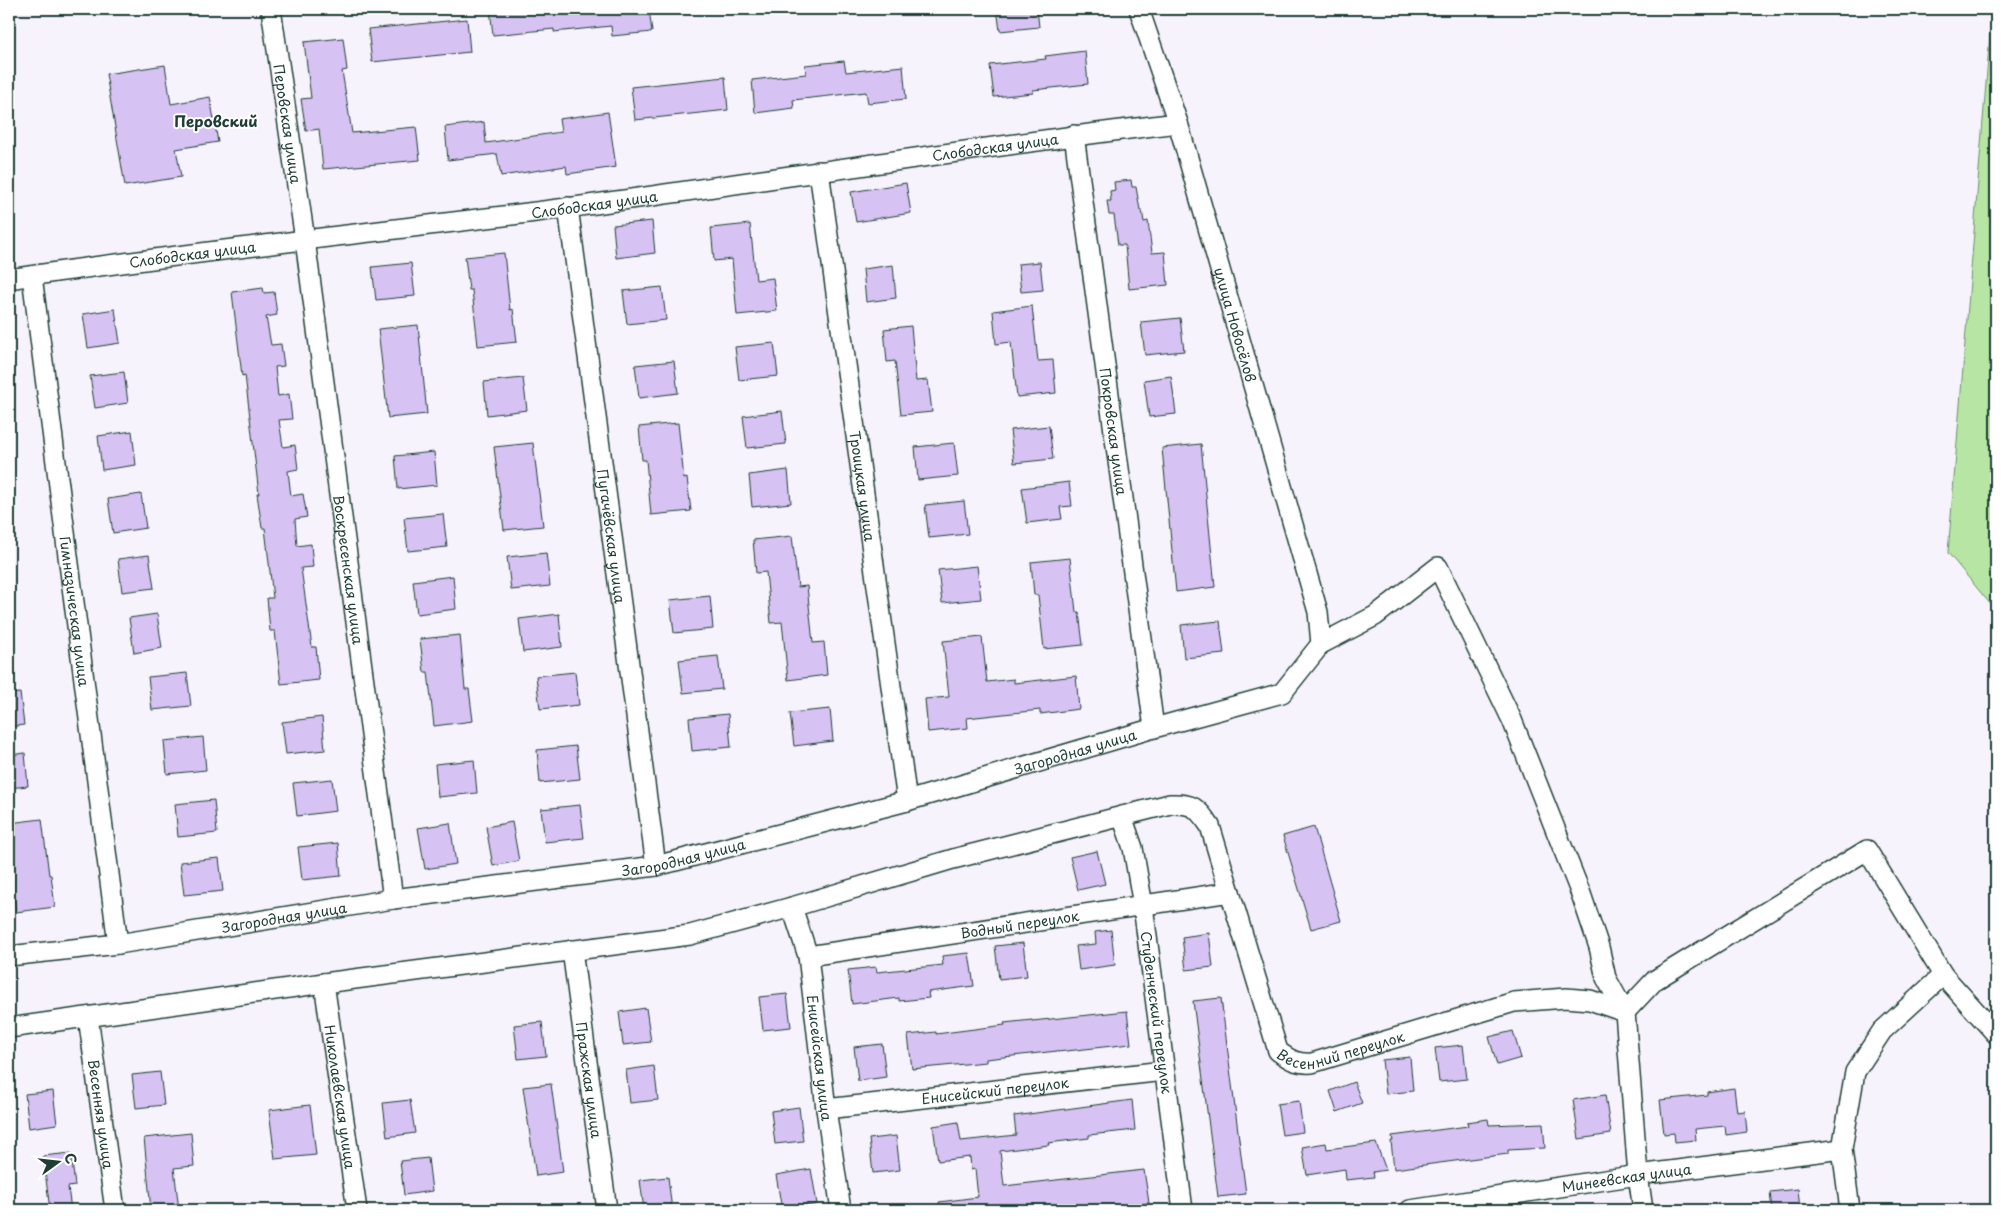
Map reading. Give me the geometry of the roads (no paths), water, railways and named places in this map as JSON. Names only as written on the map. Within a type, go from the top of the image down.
[{"type":"street","name":"Перовская улица","points":[[271,9],[305,240]]},
{"type":"street","name":"улица Новосёлов","points":[[1139,9],[1178,123],[1318,612],[1321,644]]},
{"type":"street","name":"Слободская улица","points":[[9,280],[305,240],[568,208],[819,170],[1074,135],[1178,123]]},
{"type":"street","name":"Покровская улица","points":[[1074,135],[1154,728]]},
{"type":"street","name":"Троицкая улица","points":[[819,170],[907,801]]},
{"type":"street","name":"Пугачёвская улица","points":[[568,208],[656,866]]},
{"type":"street","name":"Воскресенская улица","points":[[305,240],[393,899]]},
{"type":"street","name":"Гимназическая улица","points":[[32,276],[118,944]]},
{"type":"street","points":[[1321,644],[1375,616],[1438,567],[1512,720],[1580,894],[1599,947],[1606,978],[1625,1012],[1638,1175],[1643,1210]]},
{"type":"street","name":"Загородная улица","points":[[9,956],[118,944],[393,899],[656,866],[907,801],[1154,728],[1282,693],[1321,644]]},
{"type":"street","name":"Весенний переулок","points":[[1122,816],[1170,804],[1183,804],[1198,809],[1210,826],[1278,1051],[1291,1061],[1301,1064],[1312,1064],[1514,1002],[1566,998],[1590,1000],[1625,1012]]},
{"type":"street","points":[[9,1028],[324,983],[690,935],[953,859],[1122,816]]},
{"type":"street","name":"Студенческий переулок","points":[[1122,816],[1133,848],[1143,906],[1183,1210]]},
{"type":"street","points":[[1625,1012],[1655,980],[1867,850],[1943,975],[1996,1034]]},
{"type":"street","name":"Водный переулок","points":[[808,956],[1230,892]]},
{"type":"street","name":"Енисейская улица","points":[[792,907],[808,956],[826,1109],[841,1210]]},
{"type":"street","name":"Пражская улица","points":[[572,950],[607,1210]]},
{"type":"street","points":[[1850,1210],[1842,1148],[1855,1072],[1882,1031],[1943,975]]},
{"type":"street","name":"Николаевская улица","points":[[324,983],[357,1210]]},
{"type":"street","name":"Весенняя улица","points":[[88,1017],[115,1210]]},
{"type":"street","name":"Енисейский переулок","points":[[826,1109],[1164,1071]]},
{"type":"street","name":"Минеевская улица","points":[[1410,1210],[1511,1203],[1638,1175],[1842,1148]]},
{"type":"district","name":"Перовский","points":[[216,120]]}]
